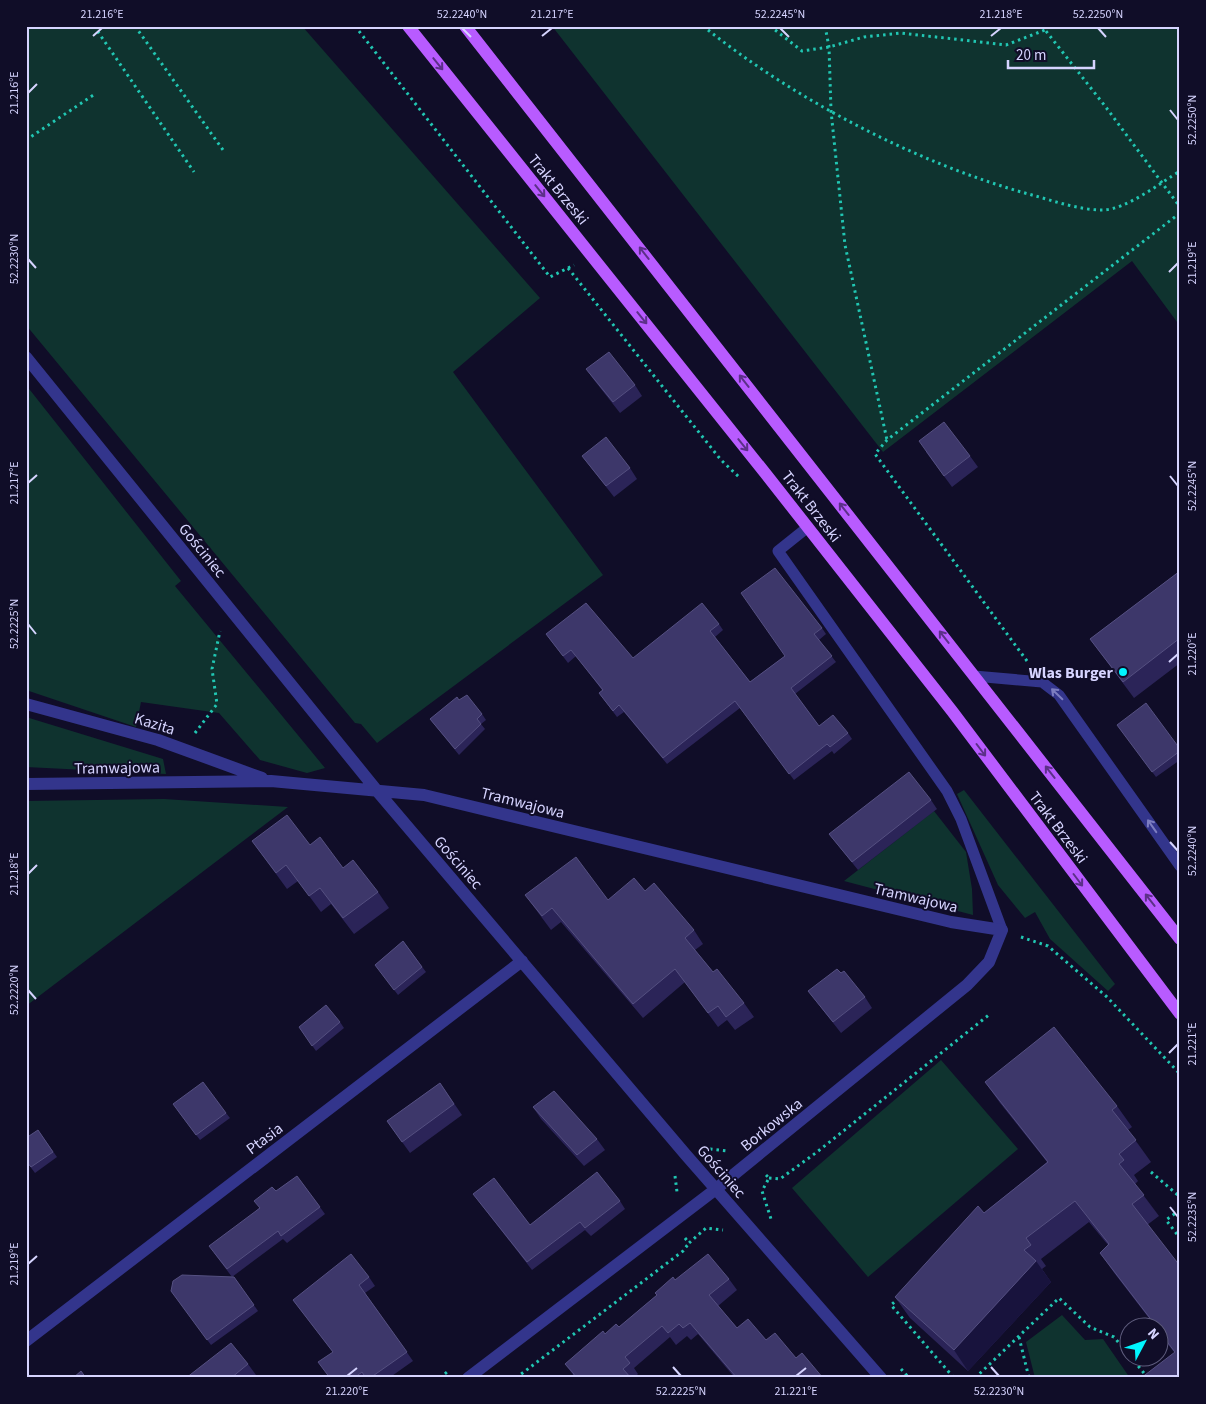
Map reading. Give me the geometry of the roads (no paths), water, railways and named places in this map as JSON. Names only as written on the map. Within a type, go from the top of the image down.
[{"type":"main road","name":"Trakt Brzeski","points":[[408,26],[808,527],[952,711],[1180,1014]]},
{"type":"main road","name":"Trakt Brzeski","points":[[465,26],[1180,939]]},
{"type":"street","name":"Gościniec","points":[[26,356],[378,792],[716,1189],[881,1378]]},
{"type":"street","name":"Kazita","points":[[26,704],[182,748],[271,781]]},
{"type":"street","name":"Tramwajowa","points":[[26,784],[271,781],[424,795],[951,922],[1002,930]]},
{"type":"street","name":"Borkowska","points":[[468,1378],[673,1223],[967,985],[989,962],[1002,930]]},
{"type":"street","name":"Ptasia","points":[[26,1340],[522,961]]},
{"type":"lane","points":[[808,527],[778,551],[947,791],[961,819],[1002,930]]},
{"type":"lane","points":[[974,676],[1042,682],[1059,695],[1180,866]]},
{"type":"place","name":"Wlas Burger","points":[[1123,672]]}]
